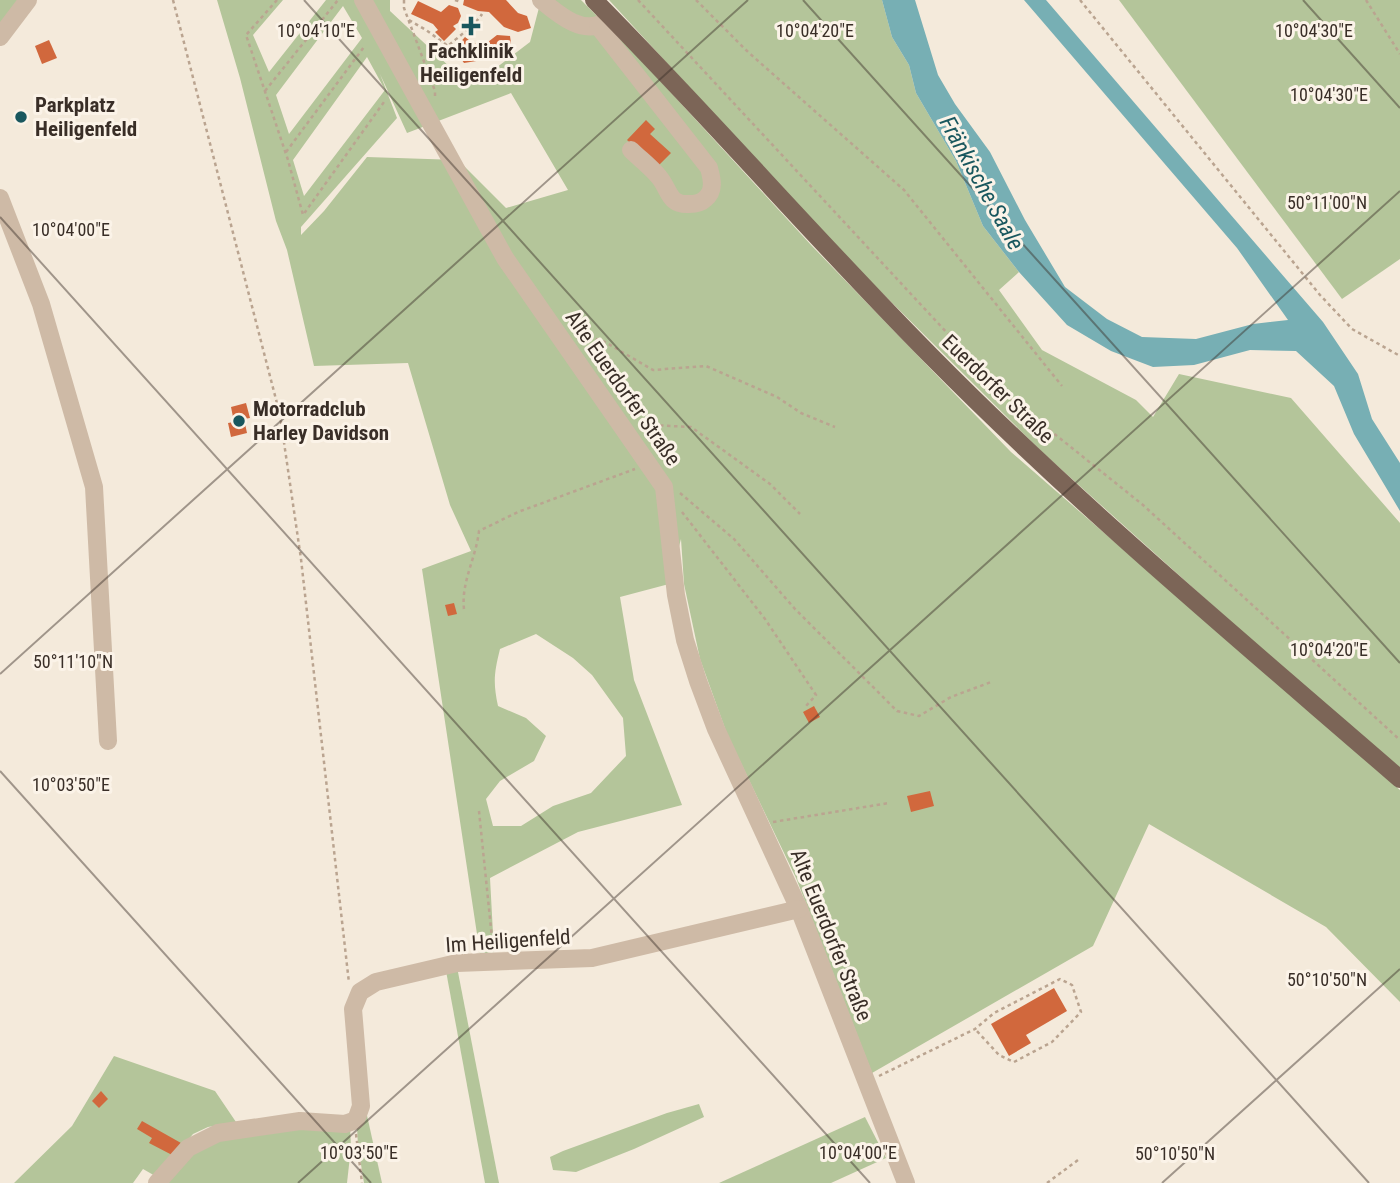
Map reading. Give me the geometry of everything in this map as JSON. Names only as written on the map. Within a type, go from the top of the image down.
[{"type":"main road","name":"Euerdorfer Straße","points":[[594,0],[604,22],[942,367],[1081,500],[1400,779]]},
{"type":"street","points":[[0,37],[28,0]]},
{"type":"street","name":"Alte Euerdorfer Straße","points":[[363,0],[505,258],[664,487],[685,640],[716,729],[799,909],[906,1183]]},
{"type":"street","points":[[541,0],[578,24],[590,28],[604,22],[709,168],[712,181],[710,191],[705,199],[694,204],[673,201],[658,176],[631,150]]},
{"type":"street","points":[[0,198],[41,304],[94,487],[108,741]]},
{"type":"street","name":"Im Heiligenfeld","points":[[353,1009],[360,992],[376,982],[457,963],[592,958],[799,909]]},
{"type":"street","points":[[157,1183],[188,1148],[218,1133],[300,1121],[345,1124],[356,1120],[361,1106],[353,1009]]},
{"type":"path","points":[[173,0],[280,415],[301,559],[353,1009]]},
{"type":"path","points":[[277,0],[246,35],[286,152],[303,215],[384,102]]},
{"type":"path","points":[[265,91],[338,0]]},
{"type":"path","points":[[404,0],[404,8],[435,91],[435,102]]},
{"type":"path","points":[[455,0],[461,2]]},
{"type":"path","points":[[638,0],[1001,391],[1143,505],[1400,740]]},
{"type":"path","points":[[696,0],[748,52],[904,190],[1062,386]]},
{"type":"path","points":[[1080,0],[1321,295],[1352,329],[1400,356]]},
{"type":"path","points":[[1366,0],[1400,54]]},
{"type":"path","points":[[409,20],[448,47],[463,31],[477,22],[482,14]]},
{"type":"path","points":[[286,152],[364,47]]},
{"type":"path","points":[[561,338],[573,331],[606,342],[653,370],[706,366],[777,397],[801,413],[835,428]]},
{"type":"path","points":[[628,435],[652,425],[691,426],[770,484],[800,514]]},
{"type":"path","points":[[464,609],[463,593],[477,549],[479,531],[518,512],[648,464]]},
{"type":"path","points":[[664,487],[677,490],[734,539],[795,609],[897,711],[919,716],[951,697],[991,682]]},
{"type":"path","points":[[680,510],[765,619],[816,695],[806,706]]},
{"type":"path","points":[[760,824],[889,803]]},
{"type":"path","points":[[479,811],[494,962]]},
{"type":"path","points":[[866,1082],[975,1029],[994,1013],[1060,979],[1072,985],[1081,1012],[1052,1042],[1014,1062],[999,1055],[975,1029]]},
{"type":"path","points":[[356,1120],[356,1148],[362,1183]]},
{"type":"path","points":[[1047,1183],[1078,1160]]},
{"type":"green space","points":[[0,0],[18,0],[0,26]]},
{"type":"green space","points":[[217,0],[283,0],[253,35],[269,72],[326,0],[390,0],[390,11],[452,69],[492,71],[530,42],[541,0],[581,0],[640,59],[811,245],[1011,452],[1400,790],[1400,1002],[1326,927],[1149,824],[1093,946],[872,1073],[796,878],[727,734],[700,659],[684,584],[681,539],[669,584],[620,597],[634,680],[682,805],[578,832],[490,878],[494,952],[480,954],[422,569],[471,551],[450,505],[408,363],[314,366],[287,250],[276,221],[240,78]],"holes":[[[343,6],[362,38],[289,134],[276,95]],[[367,57],[385,90],[304,196],[293,160]],[[380,74],[407,133],[511,93],[568,190],[506,208],[458,160],[367,157],[301,235],[301,227],[397,118]],[[536,634],[573,658],[592,675],[623,718],[626,756],[591,793],[553,806],[521,826],[493,826],[486,799],[500,781],[534,761],[546,736],[526,718],[498,706],[495,678],[500,649]]]},
{"type":"green space","points":[[609,0],[882,0],[892,37],[909,65],[916,93],[956,161],[983,226],[1019,272],[999,290],[1042,350],[1136,400],[1153,417],[1179,374],[1291,398],[1400,523],[1400,768],[1300,684],[1042,452],[844,255]]},
{"type":"green space","points":[[1119,0],[1400,0],[1400,259],[1342,299]]},
{"type":"green space","points":[[457,967],[499,1183],[485,1183],[446,971]]},
{"type":"green space","points":[[114,1056],[215,1091],[236,1122],[208,1127],[193,1134],[157,1177],[143,1169],[133,1183],[14,1183],[72,1126]]},
{"type":"green space","points":[[699,1104],[704,1117],[634,1149],[576,1172],[553,1170],[550,1157],[563,1151]]},
{"type":"green space","points":[[366,1111],[382,1183],[364,1183],[357,1127]]},
{"type":"green space","points":[[865,1117],[886,1158],[831,1183],[719,1183]]},
{"type":"green space","points":[[350,1126],[351,1147],[347,1183],[163,1183],[192,1151],[228,1134]]},
{"type":"water","name":"Fränkische Saale","points":[[882,0],[915,0],[938,75],[955,104],[990,152],[1025,220],[1065,287],[1107,319],[1142,337],[1196,339],[1253,324],[1288,320],[1237,248],[1024,0],[1046,0],[1323,322],[1358,374],[1372,419],[1400,463],[1400,511],[1354,434],[1334,386],[1296,351],[1250,350],[1194,365],[1153,367],[1111,351],[1067,325],[1019,272],[983,226],[956,161],[916,93],[909,65],[892,37]]},
{"type":"building","points":[[464,0],[506,0],[518,13],[527,16],[531,28],[518,32],[504,27],[489,12],[463,5]]},
{"type":"building","points":[[418,1],[441,12],[449,5],[458,8],[461,16],[453,26],[456,29],[444,41],[435,32],[438,30],[433,24],[411,14]]},
{"type":"building","points":[[497,35],[510,36],[511,43],[504,54],[495,58],[464,63],[454,49],[465,37],[474,44],[488,42]]},
{"type":"building","points":[[49,40],[57,58],[42,64],[35,46]]},
{"type":"building","points":[[646,120],[655,129],[650,134],[671,153],[656,168],[627,140]]},
{"type":"building","name":"Motorradclub Harley Davidson","points":[[246,403],[250,418],[244,419],[247,433],[231,437],[228,423],[234,422],[231,407]]},
{"type":"building","points":[[454,603],[457,614],[448,616],[445,605]]},
{"type":"building","points":[[814,706],[820,717],[809,723],[803,712]]},
{"type":"building","points":[[930,791],[934,806],[911,812],[907,796]]},
{"type":"building","points":[[1054,988],[1067,1011],[1026,1035],[1031,1043],[1009,1056],[991,1024]]},
{"type":"building","points":[[101,1091],[108,1099],[99,1108],[92,1101]]},
{"type":"building","points":[[142,1121],[181,1143],[174,1156],[149,1143],[152,1138],[137,1129]]},
{"type":"place","name":"Fachklinik Heiligenfeld","points":[[471,26]]},
{"type":"place","name":"Parkplatz Heiligenfeld","points":[[21,117]]},
{"type":"place","name":"Motorradclub Harley Davidson","points":[[239,421]]}]
